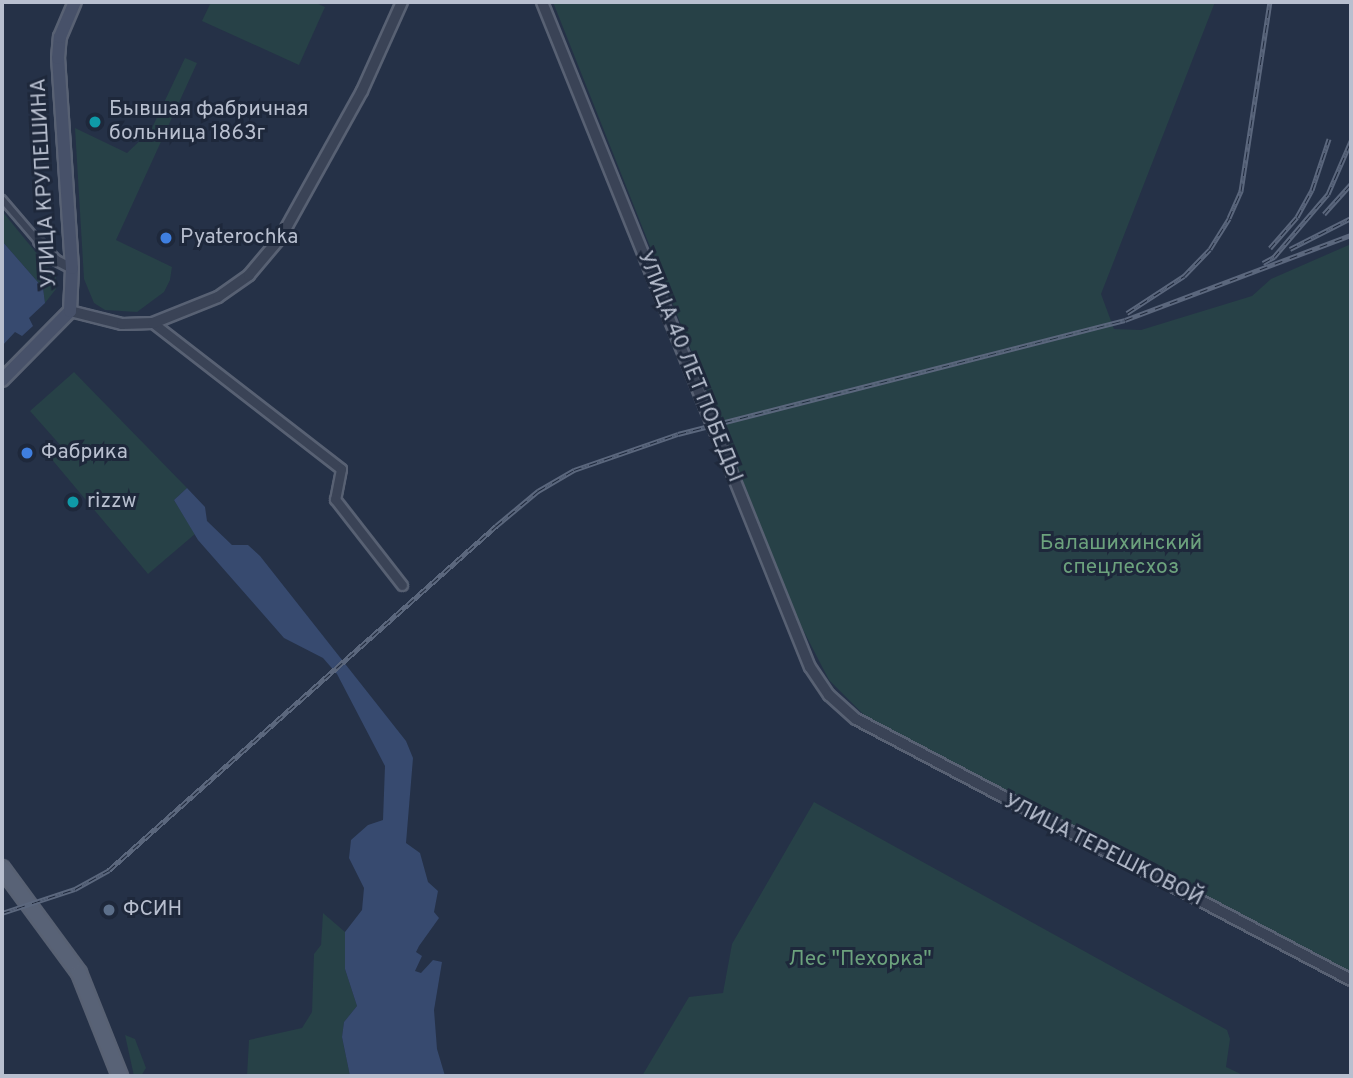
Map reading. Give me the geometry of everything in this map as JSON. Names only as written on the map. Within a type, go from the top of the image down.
[{"type":"main road","name":"УЛИЦА КРУПЕШИНА","points":[[2,380],[69,311],[72,268],[58,58],[60,37],[75,2]]},
{"type":"main road","points":[[2,868],[79,973],[120,1076]]},
{"type":"street","points":[[69,311],[122,324],[153,323],[218,297],[250,275],[281,237],[362,91],[402,2]]},
{"type":"street","name":"УЛИЦА 40 ЛЕТ ПОБЕДЫ","points":[[542,2],[810,667],[829,695],[856,719]]},
{"type":"street","points":[[2,198],[56,260],[72,268]]},
{"type":"street","points":[[153,323],[341,469],[335,499],[402,585]]},
{"type":"street","name":"УЛИЦА ТЕРЕШКОВОЙ","points":[[856,719],[1351,980]]},
{"type":"green space","points":[[211,2],[314,2],[325,7],[299,65],[202,21]]},
{"type":"green space","name":"Балашихинский спецлесхоз","points":[[553,2],[1215,2],[1101,294],[1114,329],[1141,330],[1252,296],[1271,279],[1351,244],[1351,975],[884,728],[863,714],[829,680],[799,622]]},
{"type":"green space","points":[[185,58],[197,63],[116,240],[172,267],[170,280],[164,292],[137,312],[105,310],[94,303],[84,279],[75,128],[127,153],[151,130]]},
{"type":"green space","points":[[2,211],[56,277],[56,289],[45,303],[43,288],[2,241]]},
{"type":"green space","points":[[74,372],[187,488],[174,500],[195,534],[148,574],[49,456],[61,446],[30,411]]},
{"type":"green space","name":"Лес \"Пехорка\"","points":[[814,802],[1227,1030],[1230,1039],[1226,1067],[1245,1076],[642,1076],[689,997],[723,993],[732,944]]},
{"type":"green space","points":[[323,913],[345,932],[345,969],[357,1006],[344,1022],[342,1037],[350,1076],[247,1076],[249,1040],[302,1028],[312,1012],[314,954],[321,945]]},
{"type":"green space","points":[[125,1035],[135,1039],[146,1068],[141,1076],[134,1076]]},
{"type":"water","points":[[2,241],[43,288],[45,303],[29,318],[33,326],[22,336],[15,332],[2,346]]},
{"type":"water","points":[[187,488],[205,507],[207,521],[232,545],[248,545],[260,556],[406,741],[413,758],[406,843],[420,853],[428,882],[438,891],[434,912],[439,918],[416,952],[422,956],[415,971],[421,973],[433,960],[442,962],[434,1010],[437,1049],[445,1076],[350,1076],[342,1037],[344,1022],[357,1006],[345,969],[345,932],[362,910],[364,888],[349,858],[351,840],[368,825],[383,820],[385,766],[337,674],[323,658],[284,638],[198,540],[174,500]]},
{"type":"railway","points":[[1127,313],[1184,276],[1210,249],[1229,218],[1241,191],[1270,2]]},
{"type":"railway","points":[[1270,248],[1297,217],[1312,190],[1329,139]]},
{"type":"railway","points":[[1263,263],[1274,257],[1328,194],[1351,141]]},
{"type":"railway","points":[[1324,214],[1351,184]]},
{"type":"railway","points":[[1290,249],[1351,218]]},
{"type":"railway","points":[[2,913],[75,889],[109,870],[496,526],[538,491],[574,470],[678,434],[1125,320],[1351,235]]},
{"type":"place","name":"Бывшая фабричная больница 1863г","points":[[95,122]]},
{"type":"place","name":"Pyaterochka","points":[[166,238]]},
{"type":"place","name":"Фабрика","points":[[27,453]]},
{"type":"place","name":"rizzw","points":[[73,502]]},
{"type":"place","name":"ФСИН","points":[[109,910]]}]
